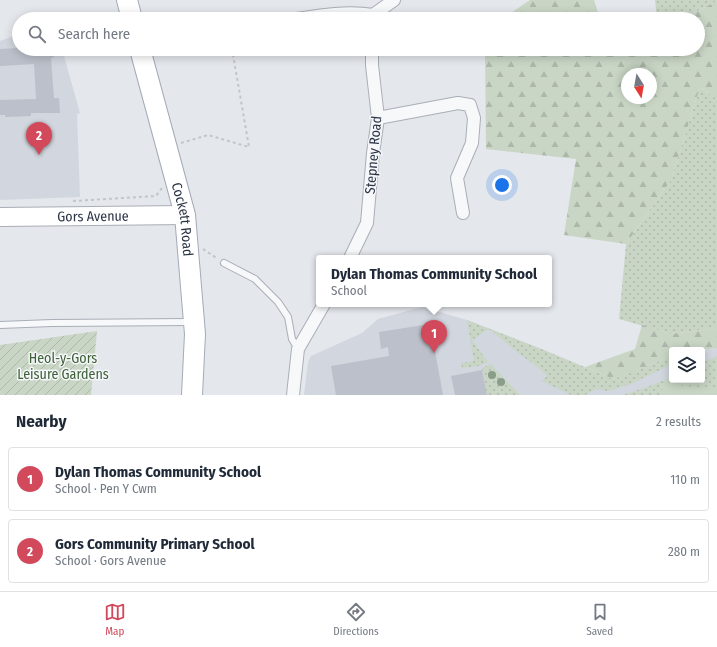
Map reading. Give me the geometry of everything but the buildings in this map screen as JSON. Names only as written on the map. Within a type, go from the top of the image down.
[{"type":"main road","points":[[127,0],[130,12]]},
{"type":"main road","name":"Cockett Road","points":[[142,56],[185,215],[195,334],[192,395]]},
{"type":"street","points":[[379,12],[394,0]]},
{"type":"street","name":"Stepney Road","points":[[351,255],[367,223],[373,153],[378,118],[372,56]]},
{"type":"street","points":[[378,118],[458,103],[470,105],[474,118],[472,143],[457,178],[463,213]]},
{"type":"street","name":"Gors Avenue","points":[[0,217],[185,215]]},
{"type":"street","points":[[293,395],[298,349],[322,307]]},
{"type":"lane","points":[[224,262],[255,279],[278,302],[288,317],[292,339],[298,349]]},
{"type":"lane","points":[[0,325],[194,322]]},
{"type":"path","points":[[167,147],[208,135],[249,147],[233,56]]},
{"type":"path","points":[[70,201],[156,196]]},
{"type":"path","points":[[188,239],[224,262]]},
{"type":"shaded area","points":[[12,37],[12,56],[64,56],[80,113],[77,114],[80,197],[0,200],[0,41]]},
{"type":"shaded area","points":[[422,307],[467,320],[613,379],[669,357],[669,383],[705,383],[705,350],[717,348],[717,395],[304,395],[308,362],[311,356],[362,333],[378,319]]},
{"type":"green space","points":[[530,0],[594,0],[598,12],[512,12]]},
{"type":"green space","points":[[655,0],[717,0],[696,12],[656,12]]},
{"type":"green space","points":[[717,1],[717,99],[700,87],[671,180],[626,244],[564,235],[576,159],[486,149],[485,56],[705,56],[705,12],[696,12]]},
{"type":"green space","points":[[700,87],[717,99],[717,330],[710,329],[671,334],[619,319],[626,244],[671,180]]},
{"type":"green space","points":[[467,320],[613,379],[669,357],[669,365],[631,384],[608,391],[596,389],[585,395],[571,395],[542,381],[547,376],[540,369],[489,329],[472,340],[488,362],[479,366],[462,368],[461,363],[474,361]]},
{"type":"green space","points":[[642,325],[671,334],[710,329],[717,330],[717,348],[705,350],[705,347],[669,347],[669,357],[613,379],[585,367],[635,349]]},
{"type":"green space","name":"Heol-y-Gors Leisure Gardens","points":[[97,331],[91,395],[0,395],[0,345]]},
{"type":"green space","points":[[717,356],[717,395],[623,395],[669,378],[669,383],[705,383],[705,362]]},
{"type":"green space","points":[[491,364],[520,395],[487,395],[482,368]]},
{"type":"green space","points":[[662,384],[717,389],[717,395],[661,395]]},
{"type":"place","name":"Gors Community Primary School","points":[[39,155]]},
{"type":"place","name":"Dylan Thomas Community School","points":[[434,353]]}]
